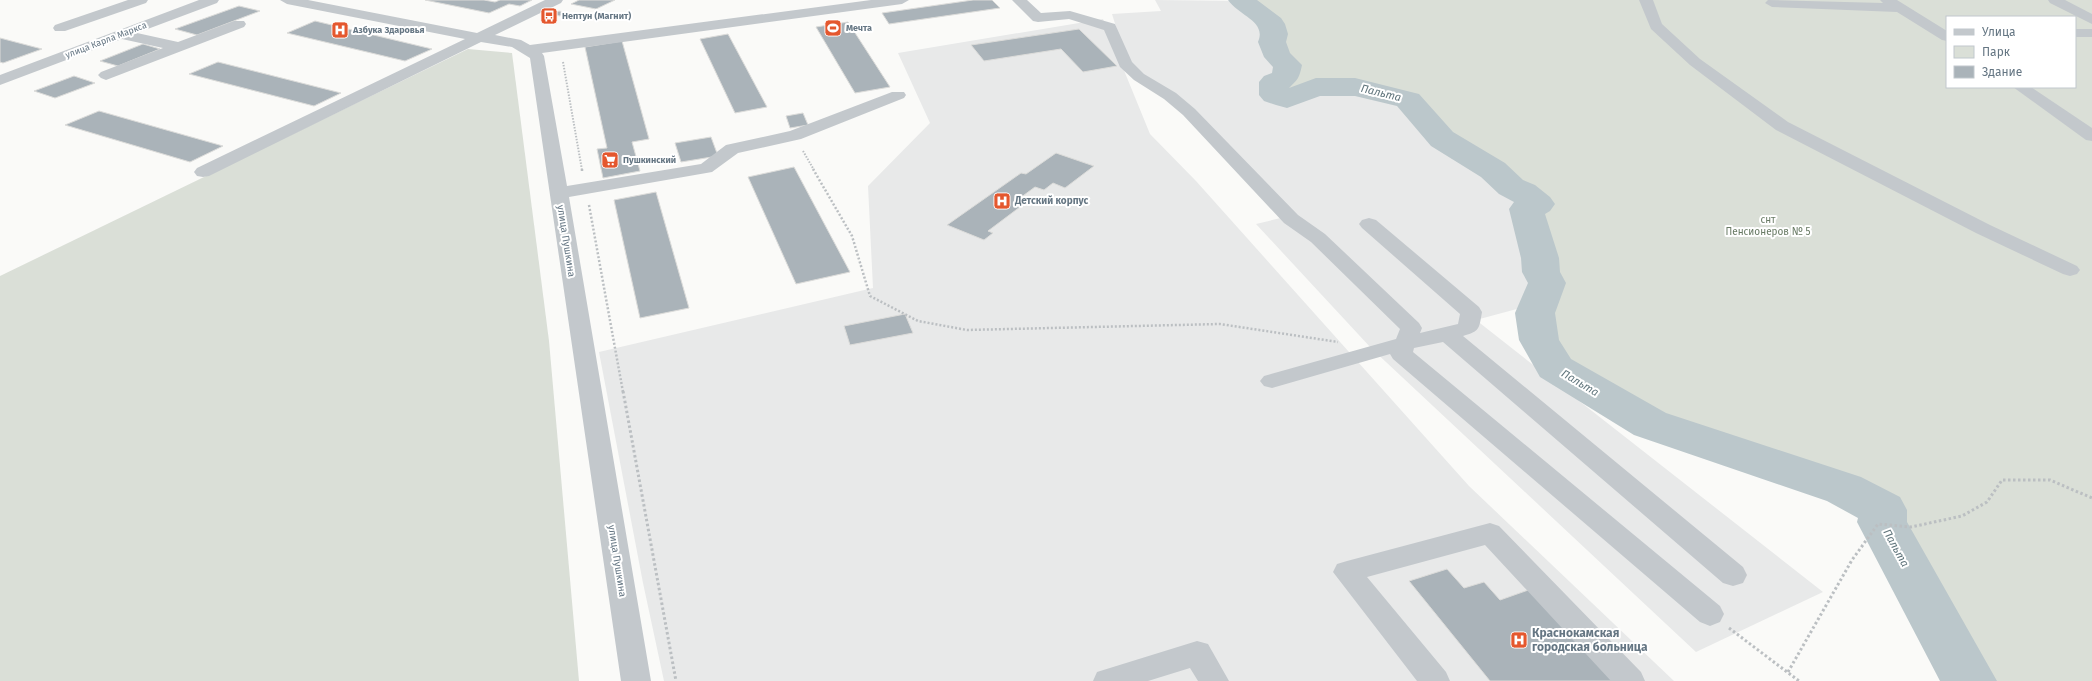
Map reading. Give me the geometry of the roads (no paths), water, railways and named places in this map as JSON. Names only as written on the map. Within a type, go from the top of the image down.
[{"type":"street","points":[[60,28],[141,0]]},
{"type":"street","name":"улица Карла Маркса","points":[[0,80],[212,0]]},
{"type":"street","points":[[287,0],[318,3],[335,10],[516,43],[528,50],[896,1]]},
{"type":"street","points":[[335,10],[359,0]]},
{"type":"street","points":[[203,172],[477,37],[556,0]]},
{"type":"street","points":[[1019,0],[1038,18],[1070,15],[1110,27],[1125,64],[1139,77],[1170,96],[1189,112],[1291,219],[1318,238],[1411,328],[1401,354],[1710,614]]},
{"type":"street","points":[[1646,0],[1656,26],[1695,62],[1782,126],[1983,229],[2070,270]]},
{"type":"street","points":[[2055,0],[2092,20]]},
{"type":"street","points":[[1772,3],[1893,4],[1946,36]]},
{"type":"street","points":[[106,75],[239,24]]},
{"type":"street","points":[[1931,27],[1946,28]]},
{"type":"street","points":[[2076,33],[2092,33]]},
{"type":"street","points":[[120,34],[179,47]]},
{"type":"street","name":"улица Пушкина","points":[[528,50],[536,56],[636,681]]},
{"type":"street","points":[[2023,88],[2092,136]]},
{"type":"street","points":[[558,194],[706,168],[732,149],[795,135],[898,95]]},
{"type":"street","points":[[1272,381],[1405,342],[1448,334],[1468,328],[1471,312],[1369,224]]},
{"type":"street","points":[[1448,334],[1733,574]]},
{"type":"street","points":[[1435,681],[1347,572],[1490,533],[1630,681]]},
{"type":"street","points":[[1108,681],[1197,653],[1214,681]]},
{"type":"waterway","name":"Пальта","points":[[1241,0],[1272,24],[1275,34],[1272,42],[1278,57],[1288,65],[1285,78],[1274,82],[1274,95],[1287,99],[1316,87],[1355,87],[1408,100],[1442,139],[1493,170],[1511,187],[1523,192],[1538,204],[1526,209],[1540,258],[1541,272],[1547,283],[1535,313],[1539,340],[1555,368],[1650,424],[1844,489],[1883,510],[1882,522],[1969,681]]},
{"type":"place","name":"Нептун (Магнит)","points":[[549,16]]},
{"type":"place","name":"Мечта","points":[[833,28]]},
{"type":"place","name":"Азбука Здаровья","points":[[340,30]]},
{"type":"place","name":"Пушкинский","points":[[610,160]]},
{"type":"place","name":"Детский корпус","points":[[1002,201]]},
{"type":"place","name":"Краснокамская городская больница","points":[[1519,640]]},
{"type":"park label","name":"снт Пенсионеров № 5","points":[[1768,226]]}]
